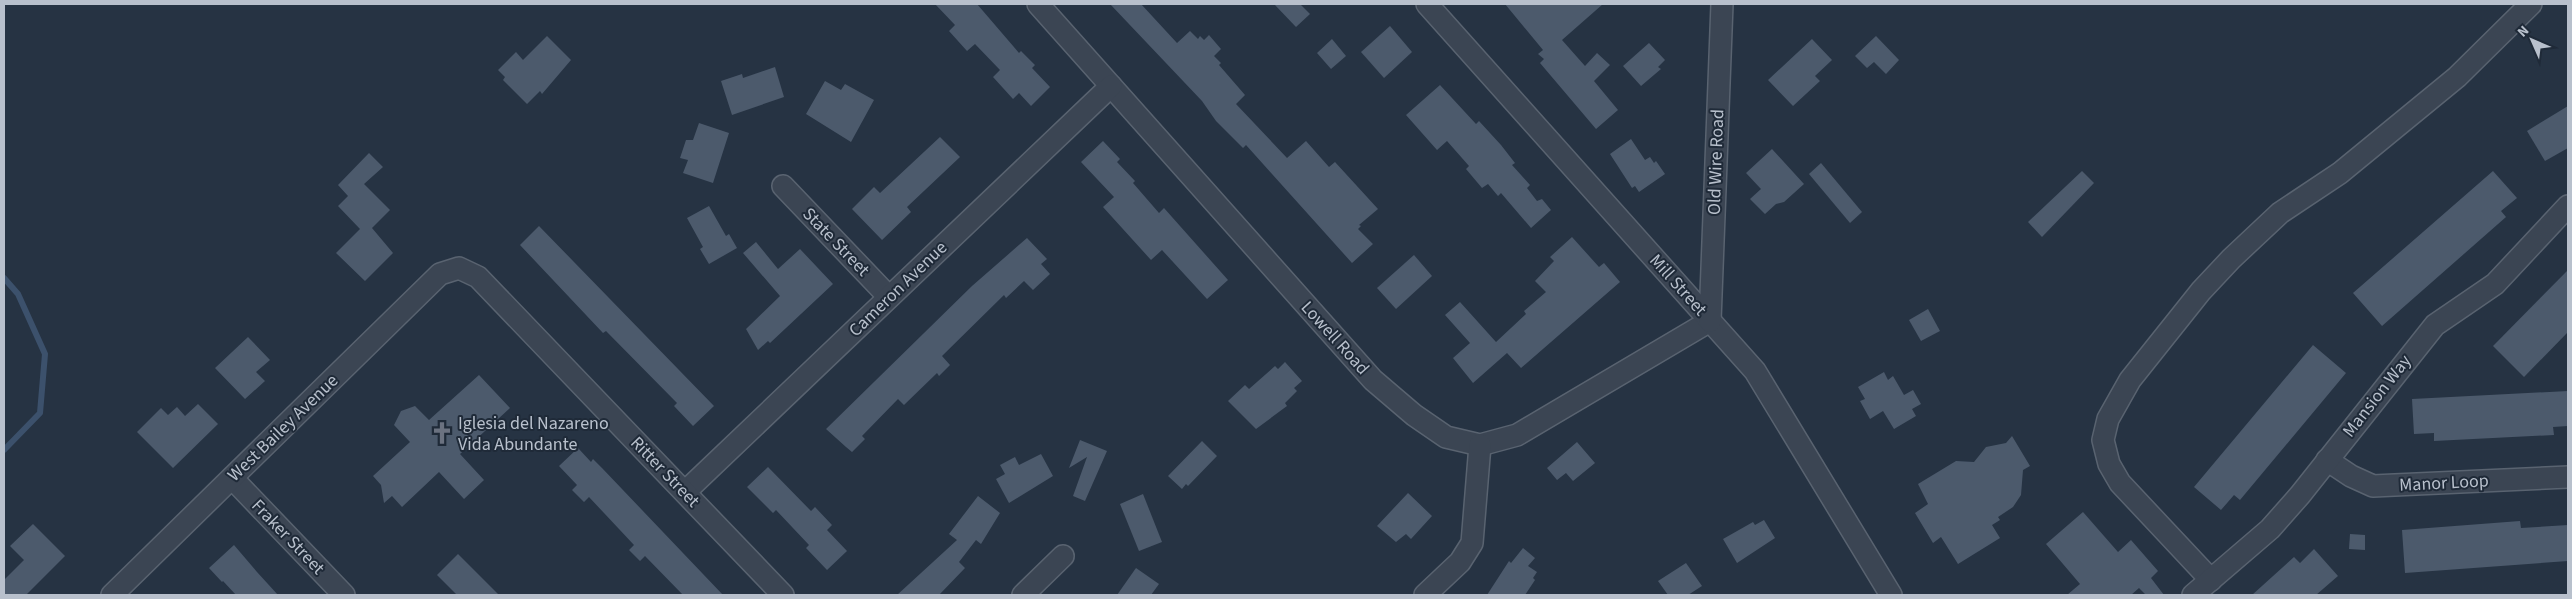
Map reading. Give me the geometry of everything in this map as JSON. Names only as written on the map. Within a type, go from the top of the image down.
[{"type":"street","name":"Lowell Road","points":[[1038,4],[1373,380],[1414,415],[1446,437],[1480,445],[1517,434],[1710,321]]},
{"type":"street","name":"Mill Street","points":[[1427,4],[1755,371],[1891,595]]},
{"type":"street","name":"Old Wire Road","points":[[1710,321],[1722,4]]},
{"type":"street","points":[[2211,580],[2120,483],[2109,464],[2102,440],[2108,419],[2130,380],[2144,360],[2201,291],[2231,259],[2280,213],[2340,173],[2457,77],[2531,4]]},
{"type":"street","name":"Cameron Avenue","points":[[685,492],[1111,86]]},
{"type":"street","name":"State Street","points":[[783,186],[889,297]]},
{"type":"street","name":"Mansion Way","points":[[2193,595],[2270,529],[2435,325],[2495,284],[2568,206]]},
{"type":"street","name":"West Bailey Avenue","points":[[112,595],[440,274],[459,268]]},
{"type":"street","name":"Ritter Street","points":[[459,268],[478,277],[783,595]]},
{"type":"street","points":[[1425,595],[1460,562],[1472,543],[1480,445]]},
{"type":"street","name":"Manor Loop","points":[[2327,460],[2351,476],[2373,486],[2568,477]]},
{"type":"street","name":"Fraker Street","points":[[232,478],[344,595]]},
{"type":"street","points":[[1023,595],[1063,556]]},
{"type":"building","points":[[935,4],[977,4],[1019,53],[1021,51],[1035,65],[1032,68],[1050,87],[1031,106],[1019,93],[1013,99],[993,77],[1000,70],[975,44],[967,51],[949,31],[955,25]]},
{"type":"building","points":[[1110,4],[1141,4],[1177,43],[1190,31],[1198,39],[1200,36],[1204,40],[1209,35],[1221,49],[1214,56],[1221,63],[1219,65],[1245,95],[1236,104],[1287,158],[1306,141],[1329,167],[1335,162],[1378,209],[1359,225],[1361,226],[1358,229],[1373,244],[1352,263],[1246,145],[1243,148],[1216,121],[1202,101]]},
{"type":"building","points":[[1274,4],[1300,4],[1310,14],[1296,27]]},
{"type":"building","points":[[1505,4],[1603,4],[1562,40],[1585,66],[1597,53],[1610,65],[1594,81],[1618,110],[1596,129],[1540,63],[1544,59],[1538,54],[1543,50]]},
{"type":"building","points":[[1390,26],[1412,52],[1384,78],[1361,52]]},
{"type":"building","points":[[547,36],[571,60],[542,94],[540,91],[527,104],[503,80],[505,77],[498,70],[516,52],[523,60]]},
{"type":"building","points":[[1876,36],[1899,60],[1886,74],[1874,62],[1867,68],[1855,56]]},
{"type":"building","points":[[1332,39],[1346,56],[1331,69],[1317,53]]},
{"type":"building","points":[[1812,39],[1832,60],[1815,76],[1820,81],[1793,106],[1768,80]]},
{"type":"building","points":[[1649,43],[1665,60],[1658,67],[1661,69],[1641,86],[1623,66]]},
{"type":"building","points":[[775,67],[784,97],[732,115],[721,81],[742,74],[743,78]]},
{"type":"building","points":[[825,81],[841,90],[845,84],[874,100],[851,142],[806,114]]},
{"type":"building","points":[[1440,85],[1476,124],[1479,121],[1501,145],[1515,163],[1512,165],[1530,185],[1527,188],[1537,201],[1542,199],[1551,210],[1531,228],[1501,193],[1498,196],[1488,184],[1482,188],[1466,169],[1469,166],[1447,141],[1437,150],[1406,115]]},
{"type":"building","points":[[2568,106],[2568,148],[2545,161],[2527,131]]},
{"type":"building","points":[[699,123],[729,133],[713,183],[683,173],[688,160],[680,158],[686,140],[693,140]]},
{"type":"building","points":[[940,137],[960,157],[907,207],[911,212],[882,240],[852,209],[874,187],[880,193]]},
{"type":"building","points":[[1631,139],[1645,160],[1650,157],[1654,163],[1656,161],[1665,174],[1639,192],[1635,186],[1632,188],[1610,154]]},
{"type":"building","points":[[1103,141],[1120,159],[1117,162],[1135,181],[1133,183],[1159,213],[1164,208],[1228,280],[1207,299],[1162,250],[1151,260],[1103,207],[1114,197],[1081,162]]},
{"type":"building","points":[[1772,149],[1804,184],[1784,202],[1776,204],[1765,214],[1750,199],[1761,189],[1746,173]]},
{"type":"building","points":[[369,153],[383,167],[364,184],[390,210],[372,228],[393,253],[365,281],[336,253],[360,229],[338,206],[348,196],[338,185]]},
{"type":"building","points":[[1821,163],[1862,212],[1850,223],[1809,174]]},
{"type":"building","points":[[2082,171],[2094,183],[2042,237],[2028,222]]},
{"type":"building","points":[[2493,171],[2517,198],[2501,211],[2506,217],[2382,326],[2353,293]]},
{"type":"building","points":[[709,206],[726,236],[729,234],[737,248],[709,264],[700,249],[703,247],[687,218]]},
{"type":"building","points":[[539,226],[714,406],[693,426],[674,406],[677,403],[606,331],[603,333],[520,245]]},
{"type":"building","points":[[1572,237],[1599,267],[1604,263],[1620,282],[1521,368],[1507,353],[1473,383],[1453,358],[1470,343],[1445,315],[1460,302],[1496,342],[1526,314],[1524,311],[1546,292],[1535,281],[1554,261],[1550,257]]},
{"type":"building","points":[[1027,238],[1047,259],[1041,264],[1050,274],[1033,290],[1024,281],[1006,298],[1004,295],[942,356],[950,365],[939,376],[937,373],[904,405],[898,399],[862,436],[865,439],[852,452],[826,429],[972,286]]},
{"type":"building","points":[[756,242],[778,269],[800,249],[833,284],[770,343],[768,341],[758,350],[746,329],[780,296],[743,253]]},
{"type":"building","points":[[1414,255],[1432,276],[1396,309],[1377,288]]},
{"type":"building","points":[[2568,270],[2568,332],[2524,377],[2493,346]]},
{"type":"building","points":[[1928,309],[1940,331],[1921,341],[1909,320]]},
{"type":"building","points":[[248,337],[270,360],[256,372],[265,381],[245,399],[215,368]]},
{"type":"building","points":[[2313,345],[2346,373],[2240,500],[2234,495],[2221,510],[2194,487]]},
{"type":"building","points":[[1285,362],[1302,381],[1294,388],[1297,391],[1285,403],[1287,406],[1256,429],[1228,401],[1245,385],[1249,389],[1275,366],[1278,369]]},
{"type":"building","points":[[1884,372],[1888,380],[1893,376],[1904,395],[1913,390],[1921,404],[1912,409],[1916,416],[1894,429],[1883,411],[1870,419],[1860,401],[1865,399],[1858,387]]},
{"type":"building","name":"Iglesia del Nazareno Vida Abundante","points":[[479,375],[510,408],[460,454],[484,480],[464,499],[439,472],[402,507],[392,496],[384,503],[381,485],[373,476],[410,442],[394,425],[401,411],[415,406],[429,420]]},
{"type":"building","points":[[2568,391],[2568,426],[2553,427],[2554,435],[2434,441],[2434,433],[2414,434],[2412,399]]},
{"type":"building","points":[[198,404],[218,424],[173,468],[137,432],[161,408],[168,415],[177,407],[185,416]]},
{"type":"building","points":[[2012,436],[2030,466],[2023,470],[2021,495],[2013,507],[1998,517],[2000,520],[1992,525],[2000,538],[1958,564],[1941,537],[1933,543],[1915,513],[1928,504],[1918,484],[1956,461],[1974,462],[1986,447],[2006,443]]},
{"type":"building","points":[[1080,440],[1107,451],[1085,501],[1073,496],[1087,457],[1069,468]]},
{"type":"building","points":[[1202,441],[1217,456],[1188,486],[1186,484],[1182,489],[1168,476]]},
{"type":"building","points":[[1577,442],[1595,463],[1573,481],[1566,473],[1557,480],[1547,468]]},
{"type":"building","points":[[578,448],[591,462],[593,459],[602,468],[723,595],[683,595],[645,556],[640,561],[629,550],[634,545],[589,497],[584,502],[572,490],[577,485],[559,466]]},
{"type":"building","points":[[1041,454],[1053,476],[1009,503],[996,479],[1005,474],[1000,465],[1015,457],[1019,465]]},
{"type":"building","points":[[768,467],[811,511],[815,507],[832,525],[827,530],[847,551],[827,570],[806,548],[809,545],[776,510],[773,513],[747,487]]},
{"type":"building","points":[[1408,493],[1432,516],[1411,539],[1406,534],[1396,542],[1377,526]]},
{"type":"building","points":[[1143,494],[1162,542],[1139,551],[1120,504]]},
{"type":"building","points":[[978,496],[1000,513],[981,544],[976,540],[959,562],[965,568],[939,595],[897,595],[957,540],[949,534]]},
{"type":"building","points":[[2083,512],[2118,552],[2131,540],[2158,571],[2151,578],[2164,595],[2146,595],[2139,588],[2131,595],[2067,595],[2080,584],[2046,544]]},
{"type":"building","points":[[1764,520],[1775,538],[1737,563],[1723,539],[1753,522],[1755,525]]},
{"type":"building","points":[[2520,521],[2521,528],[2568,525],[2568,561],[2405,573],[2402,530]]},
{"type":"building","points":[[33,524],[65,556],[26,595],[4,595],[4,580],[24,560],[10,546]]},
{"type":"building","points":[[2350,534],[2365,535],[2365,550],[2349,549]]},
{"type":"building","points":[[234,545],[278,595],[236,595],[209,568]]},
{"type":"building","points":[[1523,548],[1535,558],[1528,566],[1537,572],[1533,578],[1535,580],[1525,595],[1487,595],[1509,561],[1511,563]]},
{"type":"building","points":[[2314,549],[2338,576],[2316,595],[2252,595],[2294,557],[2300,563]]},
{"type":"building","points":[[458,554],[499,595],[457,595],[437,575]]},
{"type":"building","points":[[1686,563],[1702,586],[1688,595],[1668,595],[1658,581]]},
{"type":"building","points":[[1136,568],[1159,584],[1151,595],[1117,595]]},
{"type":"waterway","points":[[4,278],[18,294],[45,354],[40,413],[4,450]]},
{"type":"place","name":"Iglesia del Nazareno Vida Abundante","points":[[442,433]]}]
